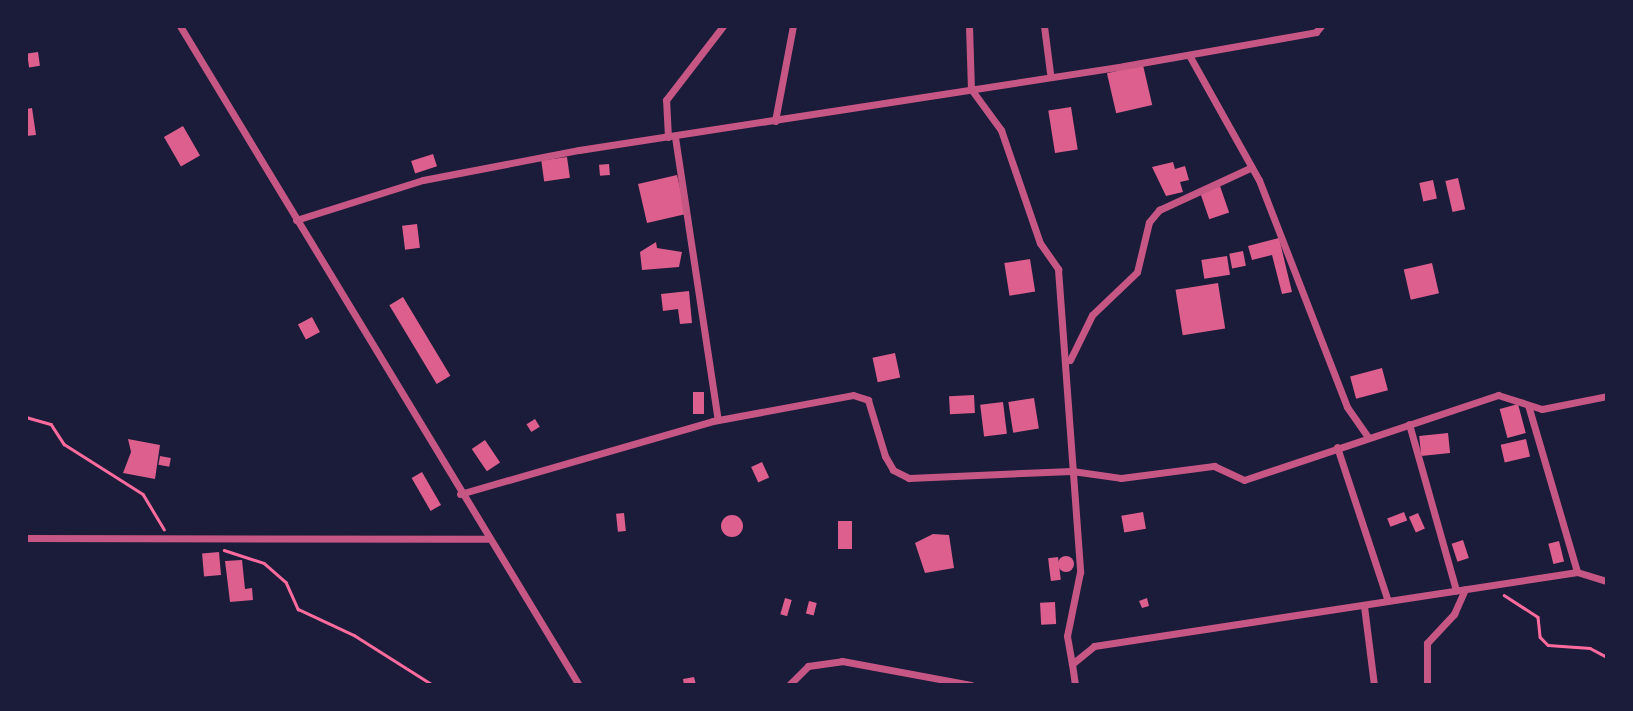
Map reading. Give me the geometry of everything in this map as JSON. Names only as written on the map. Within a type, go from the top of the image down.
[{"type":"street","points":[[180,26],[296,220],[373,339],[487,539],[579,685]]},
{"type":"street","points":[[718,420],[666,100],[723,26]]},
{"type":"street","points":[[775,121],[793,26]]},
{"type":"street","points":[[969,26],[971,89],[1001,130],[1040,243],[1058,269],[1069,361],[1072,471],[1080,572],[1067,636],[1075,685]]},
{"type":"street","points":[[1044,26],[1050,73]]},
{"type":"street","points":[[296,220],[423,180],[971,89],[1050,73],[1189,55],[1321,26]]},
{"type":"street","points":[[1189,55],[1252,167],[1347,407],[1367,436]]},
{"type":"street","points":[[1069,361],[1092,315],[1137,272],[1149,222],[1159,210],[1252,167]]},
{"type":"street","points":[[460,494],[718,420],[853,395],[867,400],[885,456],[893,470],[909,478],[1072,471],[1121,478],[1214,466],[1253,480],[1367,436],[1498,395],[1528,405],[1564,407],[1607,396]]},
{"type":"street","points":[[1528,405],[1577,572]]},
{"type":"street","points":[[1409,424],[1461,589],[1454,614],[1427,643],[1427,685]]},
{"type":"street","points":[[1337,447],[1388,601]]},
{"type":"street","points":[[26,538],[168,543],[487,539]]},
{"type":"street","points":[[1072,664],[1094,646],[1461,589],[1577,572],[1607,581]]},
{"type":"street","points":[[1364,606],[1374,685]]},
{"type":"street","points":[[789,685],[808,666],[842,661],[971,685]]},
{"type":"path","points":[[26,417],[51,424],[64,444],[143,494],[159,513],[168,543]]},
{"type":"path","points":[[216,543],[275,571],[293,603],[311,618],[354,635],[433,685]]},
{"type":"path","points":[[1489,586],[1538,617],[1544,642],[1607,657]]},
{"type":"building","points":[[38,52],[40,66],[29,67],[27,54]]},
{"type":"building","points":[[1143,65],[1152,105],[1116,113],[1107,73]]},
{"type":"building","points":[[1071,107],[1078,149],[1055,153],[1048,111]]},
{"type":"building","points":[[32,108],[36,135],[26,136],[26,109]]},
{"type":"building","points":[[183,126],[200,155],[181,166],[164,137]]},
{"type":"building","points":[[433,154],[437,166],[415,173],[411,161]]},
{"type":"building","points":[[567,157],[570,178],[544,181],[541,161]]},
{"type":"building","points":[[1173,162],[1175,169],[1185,166],[1189,180],[1180,182],[1183,192],[1166,196],[1152,167]]},
{"type":"building","points":[[609,164],[610,175],[600,176],[599,165]]},
{"type":"building","points":[[677,175],[686,214],[647,223],[638,184]]},
{"type":"building","points":[[1458,178],[1465,209],[1453,212],[1445,181]]},
{"type":"building","points":[[1433,180],[1437,199],[1423,201],[1419,183]]},
{"type":"building","points":[[1220,186],[1229,212],[1209,219],[1200,193]]},
{"type":"building","points":[[417,224],[420,248],[405,250],[402,226]]},
{"type":"building","points":[[1279,238],[1292,292],[1282,294],[1272,255],[1252,260],[1248,246]]},
{"type":"building","points":[[656,242],[657,248],[682,252],[679,267],[642,270],[640,252]]},
{"type":"building","points":[[1243,251],[1246,266],[1232,268],[1229,254]]},
{"type":"building","points":[[1227,256],[1230,275],[1204,279],[1201,260]]},
{"type":"building","points":[[1030,259],[1035,292],[1009,296],[1004,263]]},
{"type":"building","points":[[1432,263],[1439,293],[1411,300],[1404,270]]},
{"type":"building","points":[[1218,283],[1225,328],[1183,335],[1176,290]]},
{"type":"building","points":[[689,291],[692,323],[680,324],[678,309],[663,311],[661,294]]},
{"type":"building","points":[[403,297],[450,376],[437,384],[389,305]]},
{"type":"building","points":[[312,317],[320,332],[306,340],[298,325]]},
{"type":"building","points":[[895,353],[900,377],[878,382],[873,358]]},
{"type":"building","points":[[1382,368],[1388,390],[1356,399],[1350,377]]},
{"type":"building","points":[[693,392],[704,392],[704,414],[693,414]]},
{"type":"building","points":[[974,395],[975,413],[950,414],[949,396]]},
{"type":"building","points":[[1034,398],[1039,429],[1013,433],[1008,402]]},
{"type":"building","points":[[1003,402],[1007,434],[984,437],[980,405]]},
{"type":"building","points":[[1518,404],[1526,433],[1507,438],[1500,409]]},
{"type":"building","points":[[535,419],[540,427],[531,432],[527,424]]},
{"type":"building","points":[[1448,433],[1450,453],[1421,456],[1419,436]]},
{"type":"building","points":[[128,439],[160,445],[155,479],[123,473],[131,452]]},
{"type":"building","points":[[1526,439],[1530,457],[1505,462],[1501,445]]},
{"type":"building","points":[[485,440],[500,462],[487,471],[472,449]]},
{"type":"building","points":[[160,456],[171,458],[169,467],[158,465]]},
{"type":"building","points":[[762,462],[769,477],[758,482],[751,467]]},
{"type":"building","points":[[422,472],[441,505],[431,511],[412,478]]},
{"type":"building","points":[[1143,512],[1146,529],[1124,533],[1121,516]]},
{"type":"building","points":[[1404,512],[1407,520],[1390,527],[1387,518]]},
{"type":"building","points":[[624,513],[626,531],[618,532],[616,514]]},
{"type":"building","points":[[1418,513],[1425,529],[1416,533],[1409,517]]},
{"type":"building","points":[[732,515],[740,518],[743,526],[740,534],[732,537],[724,534],[721,526],[724,518]]},
{"type":"building","points":[[838,521],[852,521],[852,549],[838,549]]},
{"type":"building","points":[[933,534],[949,535],[954,568],[925,573],[915,543]]},
{"type":"building","points":[[1463,540],[1469,558],[1457,562],[1452,544]]},
{"type":"building","points":[[1559,541],[1564,561],[1553,564],[1548,544]]},
{"type":"building","points":[[219,552],[221,575],[204,576],[202,553]]},
{"type":"building","points":[[1063,556],[1069,556],[1074,564],[1072,570],[1063,572],[1058,567],[1058,561]]},
{"type":"building","points":[[1058,557],[1061,580],[1051,581],[1048,558]]},
{"type":"building","points":[[242,560],[245,589],[252,588],[253,600],[230,602],[225,561]]},
{"type":"building","points":[[785,598],[792,600],[787,616],[780,614]]},
{"type":"building","points":[[1147,598],[1149,606],[1142,608],[1139,601]]},
{"type":"building","points":[[809,601],[817,603],[814,616],[806,614]]},
{"type":"building","points":[[1055,602],[1056,624],[1041,625],[1040,603]]},
{"type":"building","points":[[694,677],[696,685],[684,685],[683,679]]}]
